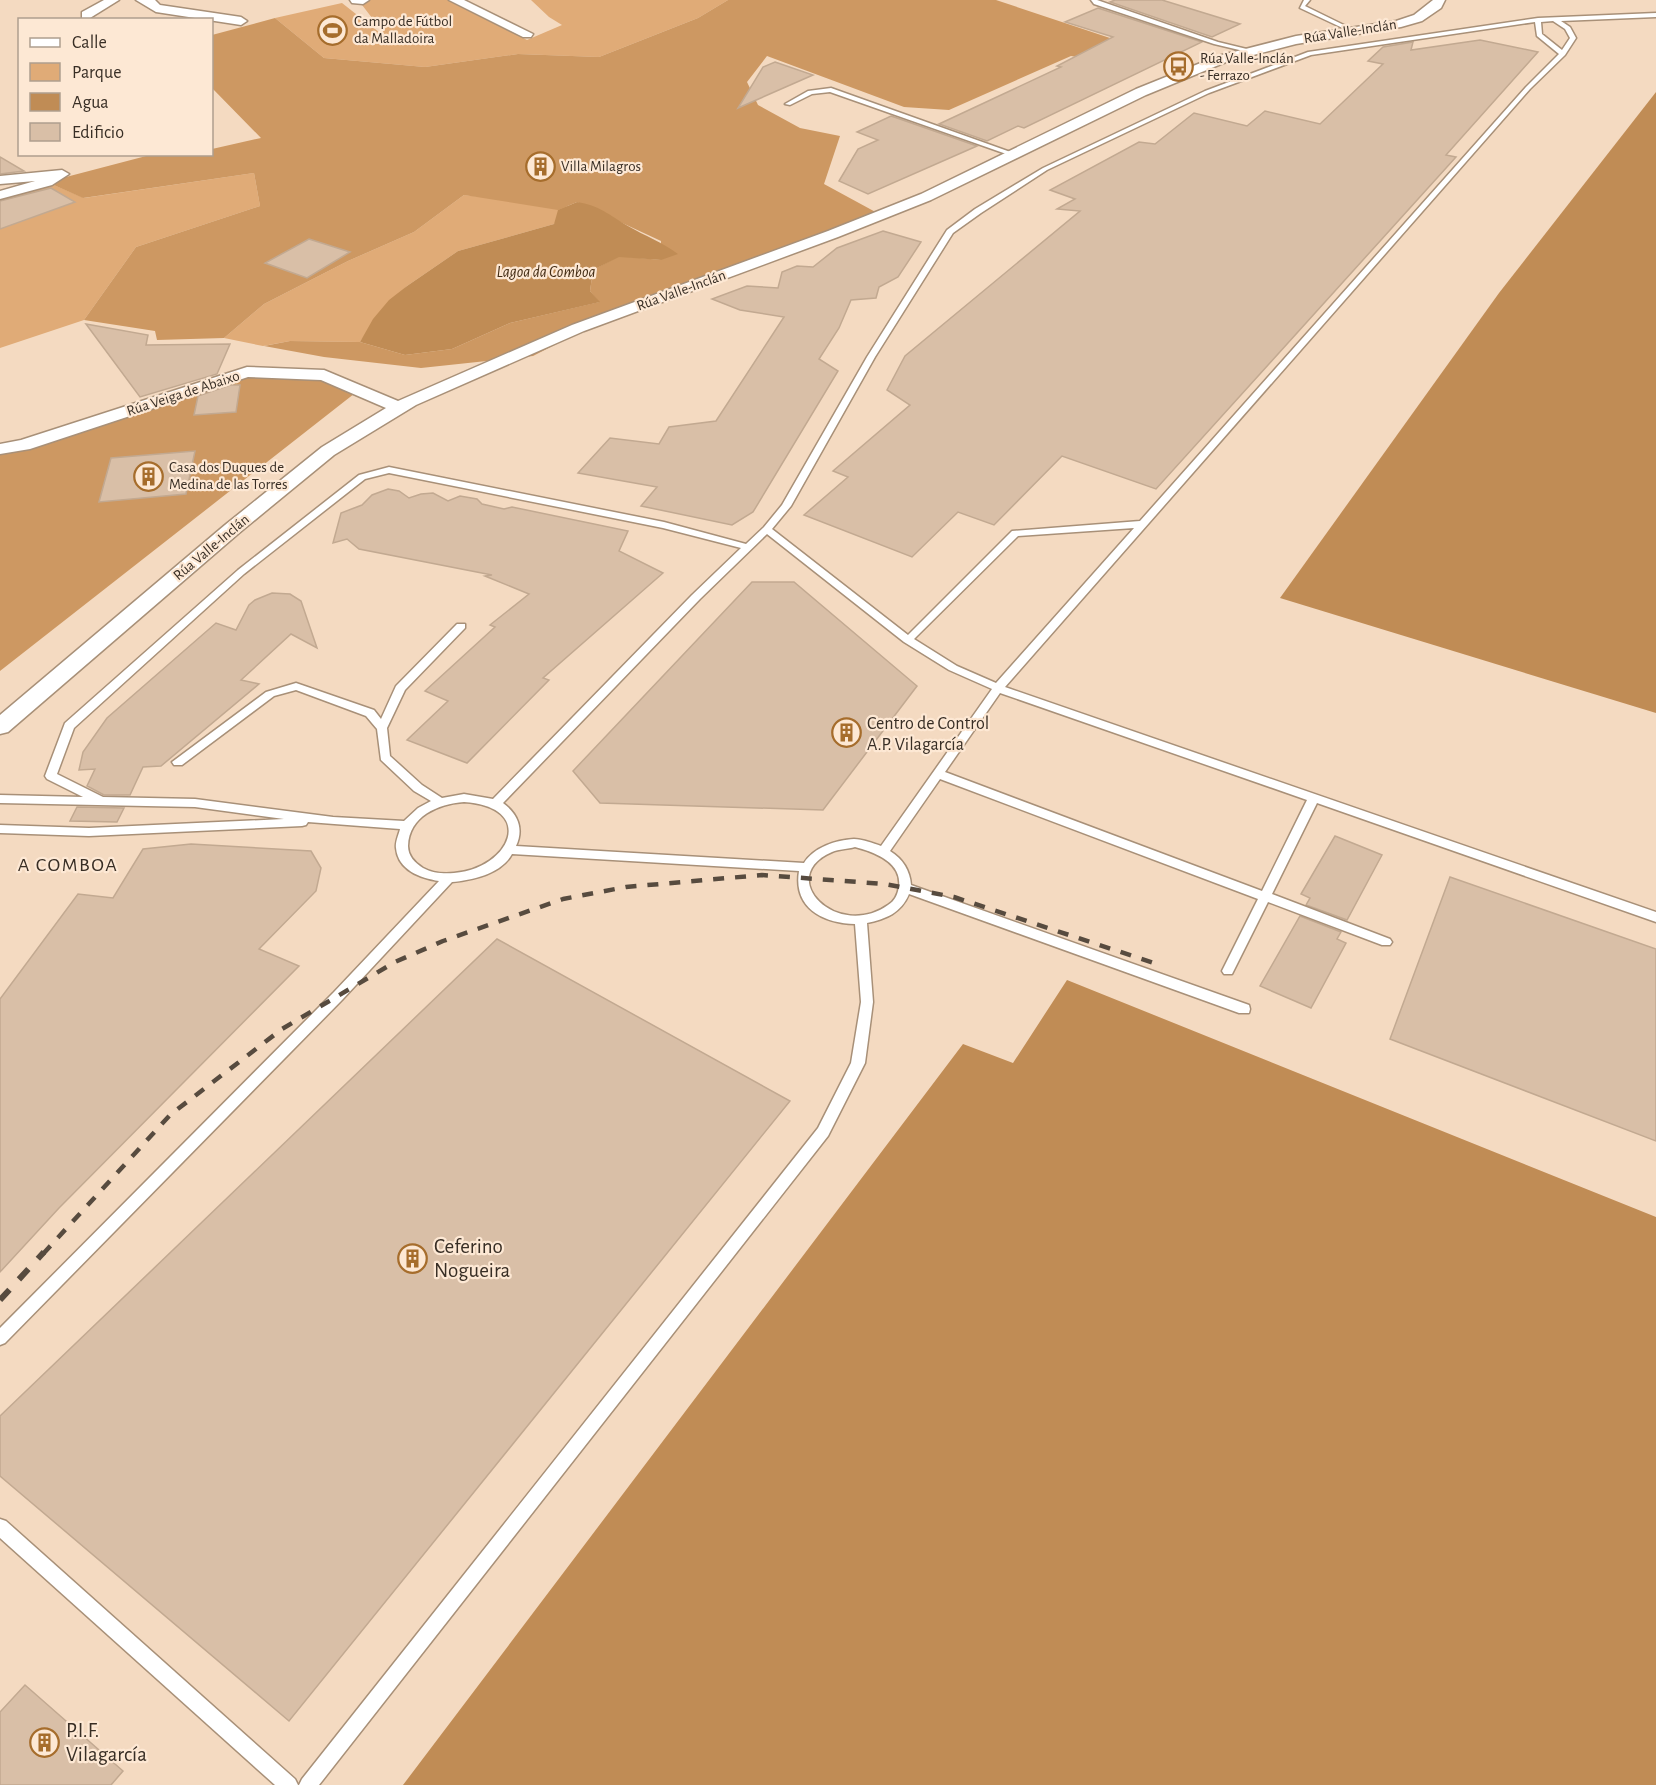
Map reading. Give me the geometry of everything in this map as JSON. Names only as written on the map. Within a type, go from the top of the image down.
[{"type":"street","points":[[86,15],[113,0]]},
{"type":"street","points":[[142,0],[150,1],[156,8],[241,21]]},
{"type":"street","points":[[356,0],[363,0]]},
{"type":"street","points":[[455,0],[527,34]]},
{"type":"street","name":"Rúa Valle-Inclán","points":[[0,727],[232,529],[328,451],[400,408],[578,328],[833,234],[926,197],[1141,92],[1222,59],[1296,40],[1418,18],[1437,5],[1439,0]]},
{"type":"street","points":[[0,180],[62,174],[47,182],[0,195]]},
{"type":"street","name":"Rúa Veiga de Abaixo","points":[[0,449],[24,445],[247,372],[324,375],[400,408]]},
{"type":"lane","points":[[1094,0],[1096,3],[1216,44],[1252,51]]},
{"type":"lane","points":[[1307,0],[1302,7],[1350,30]]},
{"type":"lane","points":[[495,804],[696,597],[767,529],[786,506],[871,357],[950,232],[978,211],[1045,169],[1207,92],[1310,53],[1538,20],[1656,15]]},
{"type":"lane","points":[[884,851],[998,688],[1528,88],[1563,54],[1573,38],[1568,28],[1554,19]]},
{"type":"lane","points":[[1538,20],[1539,34],[1563,54]]},
{"type":"lane","points":[[789,104],[810,92],[831,90],[1014,155]]},
{"type":"lane","points":[[103,802],[51,776],[69,726],[241,572],[362,477],[389,470],[664,525],[747,547]]},
{"type":"lane","points":[[908,640],[1015,533],[1144,524]]},
{"type":"lane","points":[[767,529],[908,640],[953,668],[998,688],[1656,918]]},
{"type":"lane","points":[[441,802],[418,788],[385,757],[382,728],[400,688],[461,626]]},
{"type":"lane","points":[[178,762],[270,694],[297,686],[370,713],[382,728]]},
{"type":"lane","points":[[938,774],[1386,942]]},
{"type":"lane","points":[[470,798],[495,804],[512,819],[514,829],[510,850],[499,862],[467,877],[448,879],[431,877],[416,871],[406,862],[401,850],[401,837],[407,825],[416,815],[441,802],[470,798]]},
{"type":"lane","points":[[0,799],[195,803],[333,821],[407,825]]},
{"type":"lane","points":[[1228,971],[1313,799]]},
{"type":"lane","points":[[0,829],[89,832],[333,821]]},
{"type":"lane","points":[[840,845],[871,845],[884,851],[903,868],[906,879],[899,901],[890,910],[877,917],[861,920],[833,917],[813,905],[803,887],[806,867],[814,857],[826,849],[840,845]]},
{"type":"lane","points":[[510,850],[806,867]]},
{"type":"lane","points":[[0,1338],[338,996],[448,879]]},
{"type":"lane","points":[[905,888],[1244,1009]]},
{"type":"lane","points":[[308,1785],[823,1132],[858,1064],[867,1002],[861,920]]},
{"type":"lane","points":[[0,1527],[289,1785]]},
{"type":"green space","points":[[451,0],[527,40],[562,25],[549,17],[531,0],[728,0],[698,18],[599,57],[518,54],[425,67],[324,58],[275,18],[342,3],[389,40],[359,1]]},
{"type":"green space","points":[[254,173],[260,206],[136,247],[84,320],[0,348],[0,194],[47,182],[84,198]]},
{"type":"green space","points":[[464,195],[567,206],[554,224],[458,251],[407,286],[384,307],[360,342],[290,341],[263,346],[224,338],[264,304],[348,261],[414,232]]},
{"type":"shaded area","points":[[728,0],[996,0],[1155,53],[1138,67],[1071,56],[949,110],[904,107],[767,56],[747,82],[758,105],[800,128],[840,136],[824,184],[881,215],[611,316],[533,356],[421,368],[324,357],[264,346],[290,341],[360,342],[405,355],[452,349],[510,323],[599,302],[590,291],[593,270],[619,256],[661,260],[661,241],[577,202],[558,210],[464,195],[414,232],[348,261],[264,304],[224,338],[157,340],[155,331],[84,320],[136,247],[260,206],[254,173],[83,198],[47,182],[146,156],[213,156],[213,149],[261,138],[213,89],[213,35],[275,18],[324,58],[425,67],[518,54],[599,57],[698,18]]},
{"type":"shaded area","points":[[247,372],[324,375],[359,390],[0,671],[0,444],[59,434]]},
{"type":"water","points":[[1656,92],[1656,713],[1280,598],[1499,293]]},
{"type":"water","name":"Lagoa da Comboa","points":[[577,202],[592,205],[604,211],[678,254],[661,260],[619,257],[593,270],[590,291],[600,302],[510,323],[452,349],[405,355],[360,342],[373,319],[389,300],[458,251],[554,224],[558,210]]},
{"type":"water","points":[[1067,980],[1656,1217],[1656,1785],[403,1785],[963,1044],[1013,1063]]},
{"type":"building","points":[[1115,0],[1162,0],[1240,24],[1212,37],[1110,2]]},
{"type":"building","points":[[1098,8],[1202,42],[1024,128],[1018,126],[987,141],[939,124],[1061,67],[1057,66],[1113,37],[1065,22]]},
{"type":"building","points":[[1480,40],[1538,52],[1446,155],[1456,157],[1156,489],[1062,456],[994,525],[958,512],[912,557],[804,515],[848,477],[833,471],[910,405],[887,390],[905,356],[1080,211],[1057,209],[1075,199],[1050,190],[1139,142],[1155,144],[1194,113],[1247,126],[1265,111],[1320,124],[1383,64],[1368,61],[1383,47],[1413,42],[1411,50]]},
{"type":"building","points":[[775,62],[813,75],[738,108],[763,67]]},
{"type":"building","points":[[891,116],[977,146],[868,194],[839,181],[858,149],[878,140],[857,132]]},
{"type":"building","points":[[0,157],[24,171],[0,174]]},
{"type":"building","points":[[51,188],[75,202],[0,229],[0,201]]},
{"type":"building","points":[[883,231],[921,242],[898,277],[879,287],[876,298],[851,300],[839,328],[819,359],[838,371],[753,512],[732,525],[641,506],[657,487],[578,473],[610,438],[659,444],[669,427],[716,421],[784,317],[740,310],[712,299],[747,286],[778,288],[782,272],[797,266],[813,267],[837,248]]},
{"type":"building","points":[[309,239],[350,252],[307,278],[265,263]]},
{"type":"building","points":[[86,324],[148,335],[146,345],[230,344],[217,374],[140,397]]},
{"type":"building","points":[[230,385],[240,385],[236,412],[194,415],[198,396]]},
{"type":"building","name":"Casa dos Duques de Medina de las Torres","points":[[195,451],[186,494],[99,502],[111,458]]},
{"type":"building","points":[[388,489],[399,491],[409,498],[433,493],[448,501],[460,496],[477,499],[482,504],[504,509],[512,507],[628,531],[619,551],[663,573],[543,678],[549,680],[467,763],[407,740],[448,701],[425,691],[495,627],[490,625],[529,594],[485,576],[492,575],[359,549],[347,539],[333,543],[341,513],[362,505],[372,495]]},
{"type":"building","points":[[752,582],[794,582],[917,686],[823,810],[600,803],[573,771]]},
{"type":"building","points":[[272,593],[290,594],[301,601],[317,648],[291,634],[241,680],[259,684],[161,766],[143,767],[130,795],[104,795],[87,786],[95,769],[79,770],[83,752],[107,718],[216,623],[236,630],[249,605]]},
{"type":"building","points":[[77,807],[124,808],[117,822],[70,821]]},
{"type":"building","points":[[1335,836],[1382,855],[1347,920],[1306,905],[1310,898],[1301,894]]},
{"type":"building","points":[[191,844],[311,851],[321,868],[316,891],[259,949],[299,966],[59,1208],[0,1272],[0,999],[78,894],[113,898],[143,849]]},
{"type":"building","points":[[1450,877],[1656,949],[1656,1141],[1390,1039]]},
{"type":"building","points":[[1300,916],[1341,932],[1337,939],[1346,943],[1311,1008],[1260,986]]},
{"type":"building","name":"Ceferino Nogueira","points":[[497,939],[790,1101],[289,1721],[0,1476],[0,1416]]},
{"type":"building","name":"P.I.F. Vilagarcía","points":[[25,1685],[123,1771],[111,1785],[0,1785],[0,1712]]},
{"type":"railway","points":[[43,1254],[170,1115],[282,1029],[395,962],[443,941],[563,899],[626,887],[762,875],[885,884],[954,897],[1160,965]]},
{"type":"railway","points":[[0,1300],[44,1252]]},
{"type":"place","name":"Campo de Fútbol da Malladoira","points":[[333,30]]},
{"type":"place","name":"Rúa Valle-Inclán - Ferrazo","points":[[1179,67]]},
{"type":"place","name":"Villa Milagros","points":[[540,166]]},
{"type":"place","name":"Casa dos Duques de Medina de las Torres","points":[[148,476]]},
{"type":"place","name":"Centro de Control A.P. Vilagarcía","points":[[846,733]]},
{"type":"place","name":"Ceferino Nogueira","points":[[413,1258]]},
{"type":"place","name":"P.I.F. Vilagarcía","points":[[45,1742]]},
{"type":"district","name":"A COMBOA","points":[[68,864]]}]
